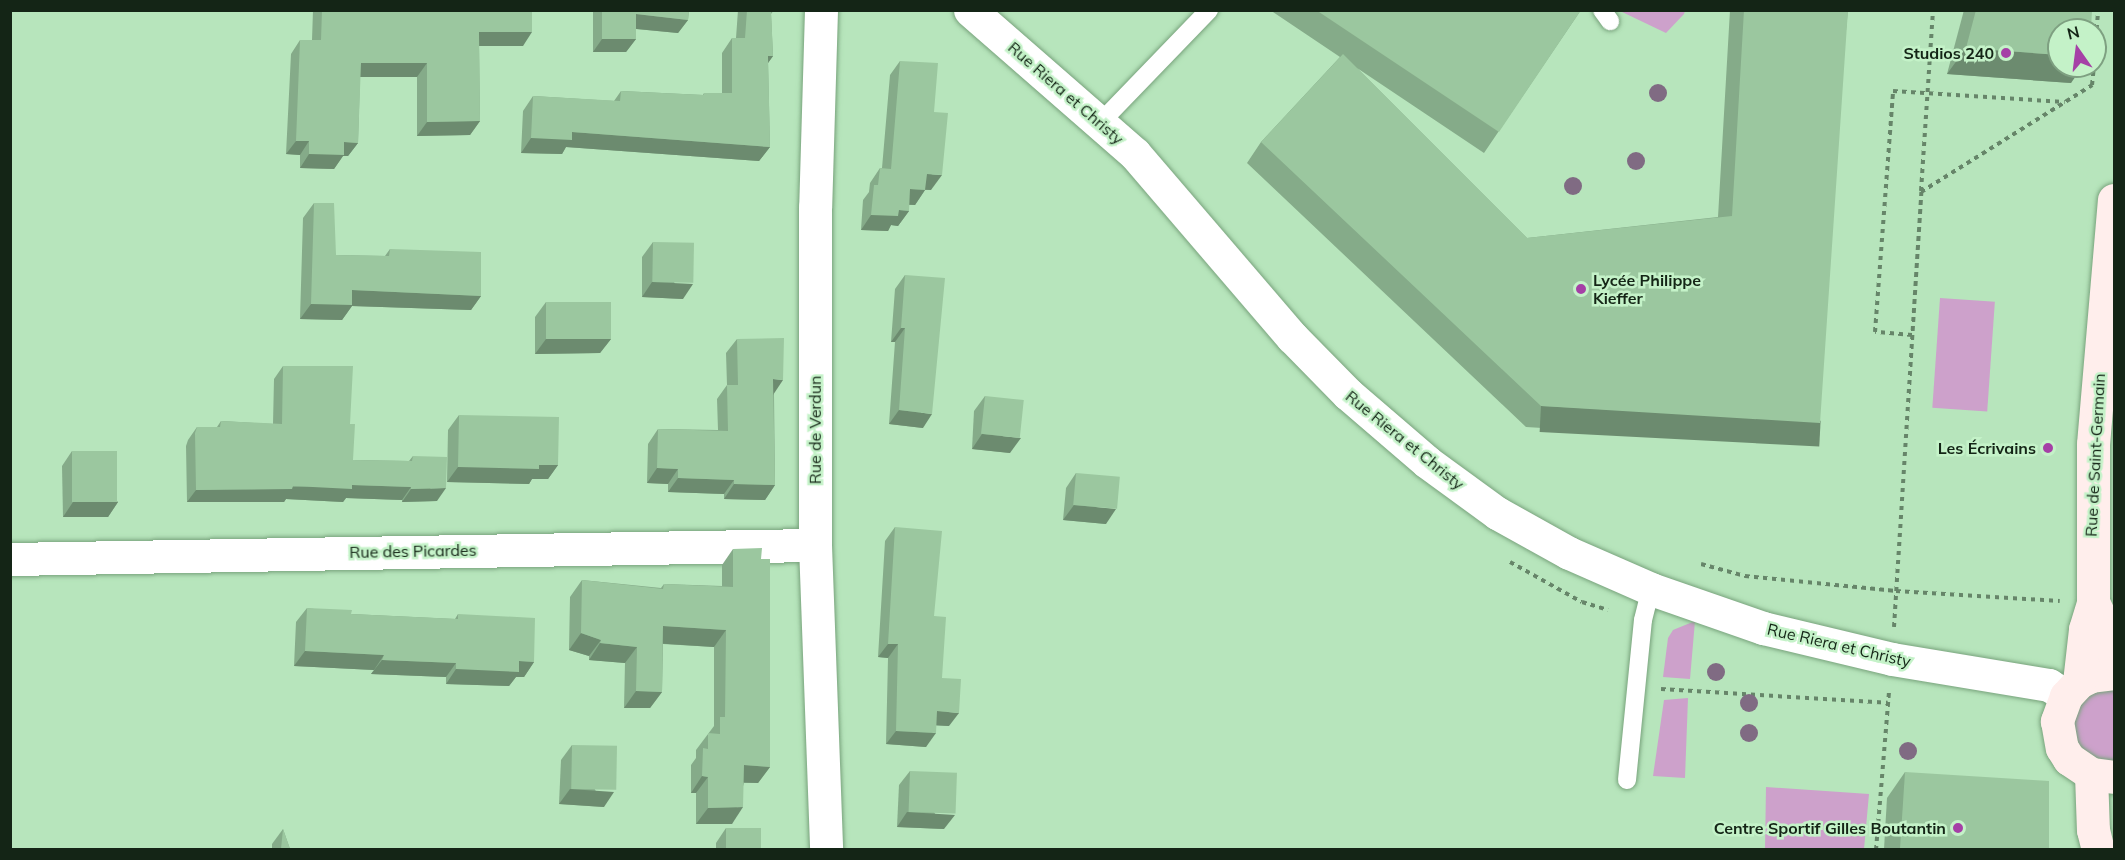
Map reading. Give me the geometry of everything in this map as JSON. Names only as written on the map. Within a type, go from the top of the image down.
[{"type":"main road","name":"Rue de Saint-Germain","points":[[2103,776],[2079,768],[2062,748],[2057,721],[2072,689],[2081,653],[2078,602],[2115,200]]},
{"type":"main road","name":"Rue de Saint-Germain","points":[[2078,602],[2111,640],[2115,658]]},
{"type":"main road","points":[[2072,689],[2091,676],[2115,673]]},
{"type":"main road","points":[[2098,849],[2092,830],[2103,776]]},
{"type":"main road","points":[[2112,849],[2115,841]]},
{"type":"street","name":"Rue de Verdun","points":[[821,10],[815,207],[815,544],[826,849]]},
{"type":"street","name":"Rue Riera et Christy","points":[[970,10],[1135,154],[1292,337],[1348,394],[1427,462],[1497,513],[1559,548],[1651,589],[1763,628],[1832,646],[2072,689]]},
{"type":"street","name":"Rue des Picardes","points":[[10,558],[815,544]]},
{"type":"lane","points":[[1100,123],[1209,10]]},
{"type":"lane","points":[[1627,780],[1643,620],[1651,589]]},
{"type":"path","points":[[1893,633],[1933,10]]},
{"type":"path","points":[[1921,192],[2092,85],[2093,78]]},
{"type":"path","points":[[1912,335],[1875,332],[1893,90],[2066,102]]},
{"type":"path","points":[[1701,564],[1745,576],[1896,591],[2078,602]]},
{"type":"path","points":[[1876,849],[1889,685]]},
{"type":"path","points":[[1636,688],[1888,703]]},
{"type":"shaded area","points":[[1685,10],[1666,33],[1620,11]]},
{"type":"shaded area","points":[[1940,298],[1995,302],[1987,412],[1932,408]]},
{"type":"shaded area","points":[[1695,621],[1690,679],[1663,677],[1668,638],[1673,630]]},
{"type":"shaded area","points":[[2114,686],[2114,763],[2093,760],[2074,741],[2072,714],[2088,692]]},
{"type":"shaded area","points":[[1688,698],[1685,778],[1653,776],[1664,700]]},
{"type":"shaded area","points":[[1766,787],[1869,794],[1864,849],[1765,849]]},
{"type":"building","points":[[322,10],[532,10],[532,32],[479,32],[480,121],[427,122],[427,63],[361,63],[358,143],[344,142],[344,155],[309,154],[309,141],[296,141],[300,40],[321,40]]},
{"type":"building","points":[[602,10],[689,10],[688,20],[636,14],[636,39],[602,39]]},
{"type":"building","points":[[747,10],[771,10],[773,56],[768,56],[770,147],[572,132],[572,140],[531,138],[533,96],[620,101],[621,91],[704,95],[704,93],[732,93],[732,38],[745,38]]},
{"type":"building","points":[[1316,10],[1581,10],[1499,132]]},
{"type":"building","points":[[1744,10],[1848,10],[1820,423],[1541,406],[1261,142],[1343,54],[1527,238],[1732,216]]},
{"type":"building","points":[[1976,10],[2092,10],[2092,18],[2047,18],[2047,54],[1966,48]]},
{"type":"building","points":[[900,61],[938,63],[934,112],[948,113],[942,175],[927,174],[925,190],[910,189],[909,211],[899,210],[898,216],[871,215],[874,185],[878,185],[880,168],[891,169]]},
{"type":"building","points":[[314,203],[334,203],[336,255],[389,256],[390,249],[481,252],[481,296],[352,290],[352,305],[311,304]]},
{"type":"building","points":[[653,242],[694,243],[693,283],[652,282]]},
{"type":"building","points":[[905,275],[945,278],[932,414],[899,410],[905,328],[901,328]]},
{"type":"building","points":[[546,302],[611,302],[611,339],[546,339]]},
{"type":"building","points":[[784,338],[783,380],[773,379],[775,485],[734,484],[734,480],[678,478],[678,469],[657,468],[658,429],[728,431],[727,385],[738,385],[737,339]]},
{"type":"building","points":[[283,366],[353,366],[350,424],[355,424],[353,460],[412,461],[413,456],[447,457],[446,488],[411,489],[411,487],[352,485],[352,489],[293,486],[292,489],[196,490],[195,433],[197,427],[220,427],[221,421],[282,424]]},
{"type":"building","points":[[985,396],[1024,400],[1020,438],[981,434]]},
{"type":"building","points":[[459,415],[559,417],[558,465],[539,465],[539,469],[458,467]]},
{"type":"building","points":[[72,451],[117,451],[117,502],[72,502]]},
{"type":"building","points":[[1076,473],[1120,477],[1117,509],[1073,505]]},
{"type":"building","points":[[895,527],[942,531],[934,616],[946,617],[942,678],[961,679],[959,713],[937,711],[936,733],[896,731],[898,644],[888,644]]},
{"type":"building","points":[[762,548],[761,559],[770,559],[770,767],[744,765],[743,807],[708,808],[708,777],[702,776],[703,748],[708,749],[708,733],[720,734],[720,717],[725,717],[726,630],[663,626],[662,692],[636,691],[637,647],[600,643],[601,640],[581,633],[582,580],[663,589],[664,584],[733,587],[733,549]]},
{"type":"building","points":[[307,608],[352,610],[351,614],[458,619],[458,614],[535,618],[534,662],[519,661],[519,672],[456,669],[456,663],[382,660],[384,655],[305,651]]},
{"type":"building","points":[[572,745],[617,746],[616,790],[571,789]]},
{"type":"building","points":[[910,771],[957,773],[956,814],[909,812]]},
{"type":"building","points":[[1905,772],[2049,781],[2049,849],[1900,849]]},
{"type":"building","points":[[726,828],[761,828],[761,849],[726,849]]},
{"type":"building","points":[[283,829],[290,849],[281,849]]},
{"type":"place","name":"Studios 240","points":[[2006,53]]},
{"type":"place","name":"Lycée Philippe Kieffer","points":[[1581,289]]},
{"type":"place","name":"Les Écrivains","points":[[2048,448]]},
{"type":"place","name":"Centre Sportif Gilles Boutantin","points":[[1958,828]]}]
